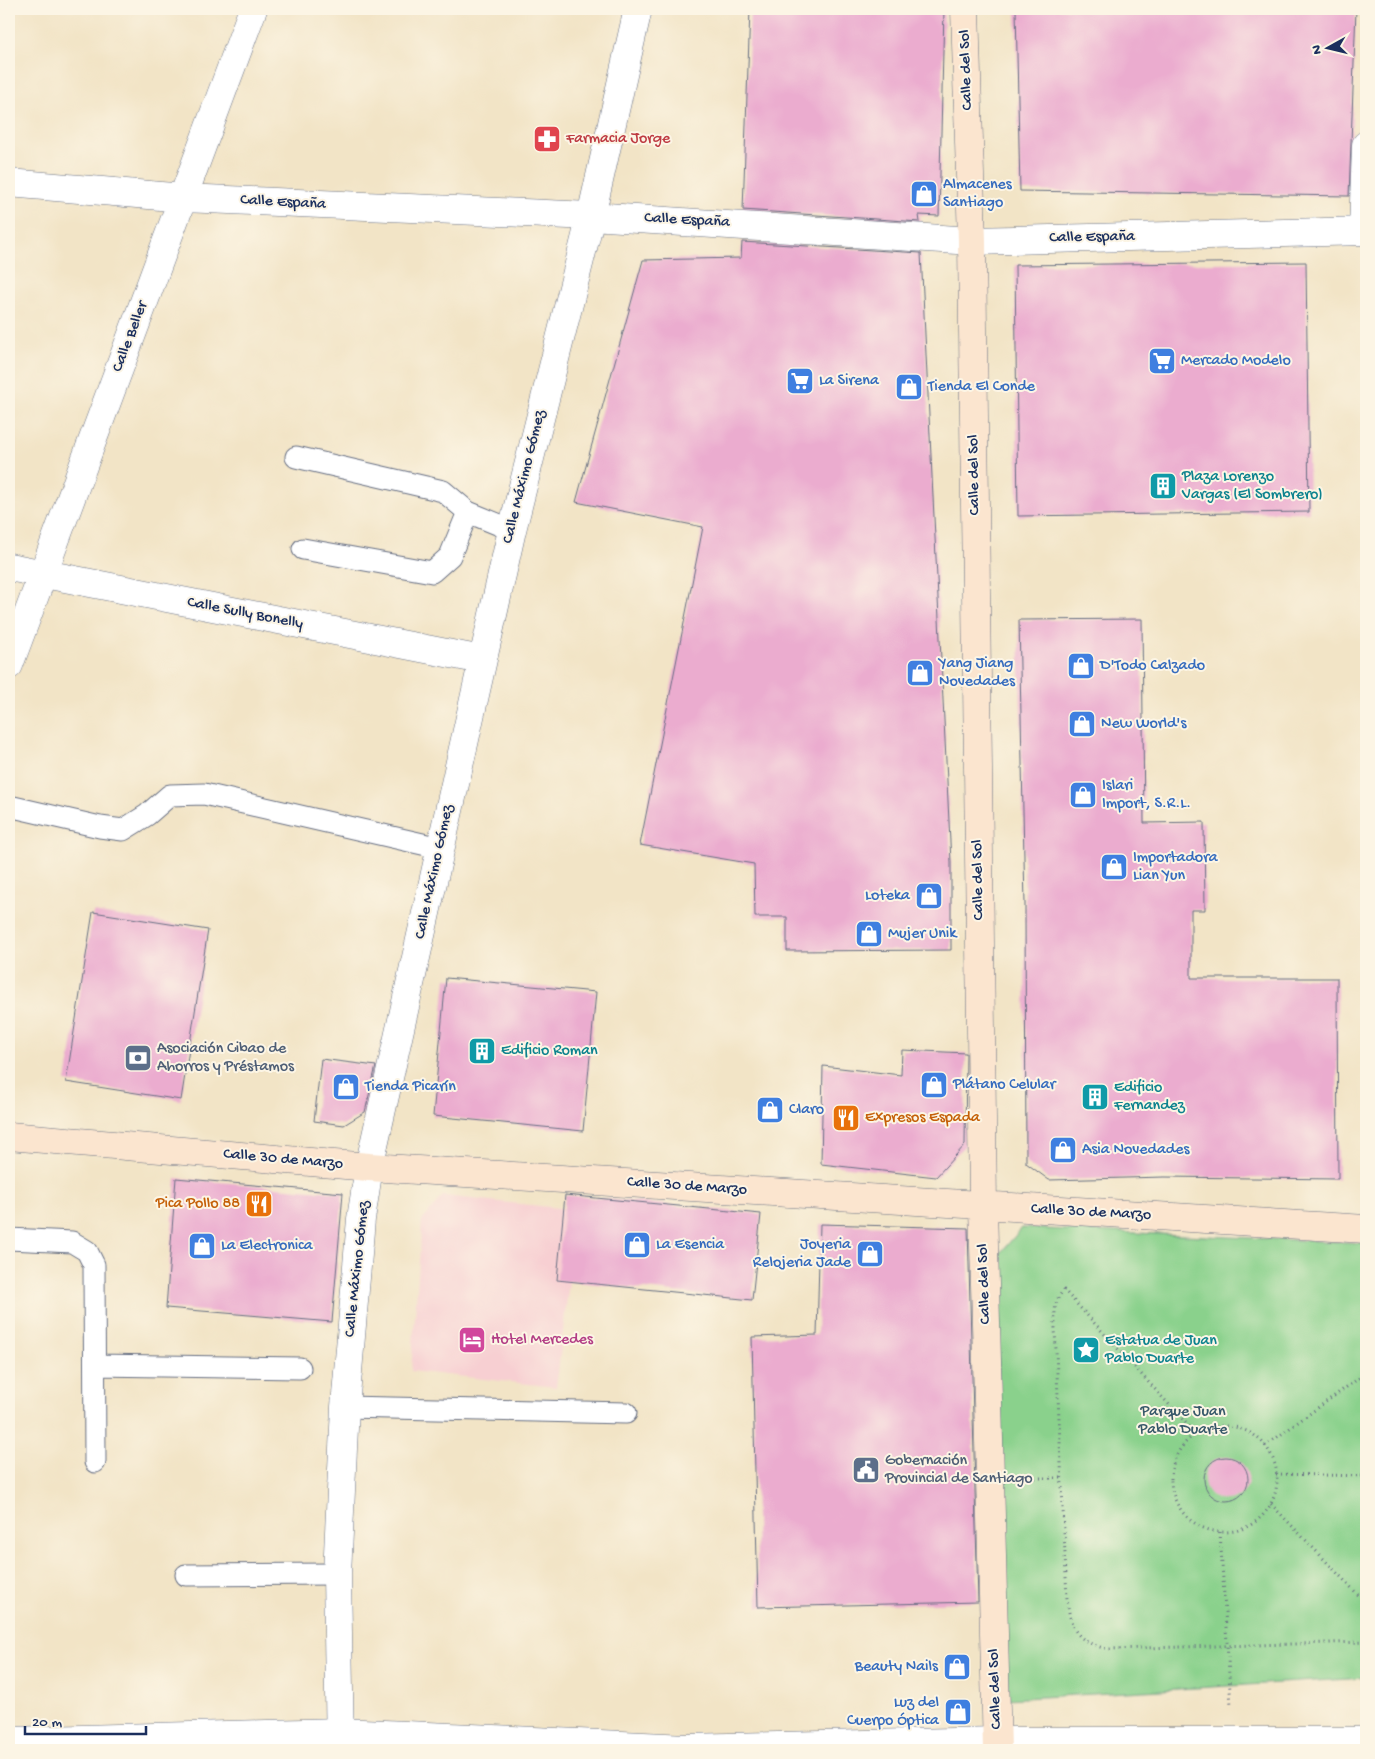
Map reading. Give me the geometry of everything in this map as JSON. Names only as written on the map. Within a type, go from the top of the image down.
[{"type":"main road","name":"Calle del Sol","points":[[965,9],[972,240],[983,1206],[997,1746]]},
{"type":"main road","name":"Calle 30 de Marzo","points":[[9,1136],[369,1167],[1366,1229]]},
{"type":"street","name":"Calle Beller","points":[[9,665],[41,574],[184,198],[253,9]]},
{"type":"street","name":"Calle Máximo Gómez","points":[[340,1741],[337,1574],[345,1406],[361,1219],[369,1167],[512,530],[591,216],[638,9]]},
{"type":"street","points":[[1364,231],[1366,144]]},
{"type":"street","name":"Calle España","points":[[9,183],[184,198],[591,216],[972,240],[1364,231]]},
{"type":"street","name":"Calle Sully Bonelly","points":[[9,567],[482,660]]},
{"type":"street","points":[[9,1741],[340,1741],[687,1748],[997,1746],[1232,1740],[1366,1741]]},
{"type":"lane","points":[[296,457],[443,491],[468,512],[512,530]]},
{"type":"lane","points":[[304,549],[432,572],[450,556],[468,512]]},
{"type":"lane","points":[[9,806],[100,827],[123,830],[147,815],[170,795],[204,794],[440,848]]},
{"type":"lane","points":[[9,1239],[72,1242],[87,1251],[94,1266],[95,1462]]},
{"type":"lane","points":[[96,1365],[300,1368]]},
{"type":"lane","points":[[345,1406],[626,1412]]},
{"type":"lane","points":[[186,1575],[337,1574]]},
{"type":"path","points":[[1196,1434],[1064,1290],[1058,1296],[1054,1309],[1070,1619],[1077,1635],[1089,1644],[1107,1649],[1228,1644],[1366,1642]]},
{"type":"path","points":[[1265,1446],[1366,1374]]},
{"type":"path","points":[[1225,1426],[1240,1429],[1254,1436],[1265,1446],[1273,1460],[1276,1474],[1276,1490],[1270,1504],[1261,1516],[1249,1526],[1235,1532],[1205,1529],[1193,1522],[1182,1512],[1174,1499],[1171,1484],[1172,1470],[1176,1456],[1185,1443],[1196,1434],[1210,1428],[1225,1426]]},
{"type":"path","points":[[1276,1474],[1366,1476]]},
{"type":"path","points":[[1270,1504],[1366,1603]]},
{"type":"path","points":[[1220,1532],[1228,1644],[1232,1740]]},
{"type":"shaded area","name":"Hotel Mercedes","points":[[443,1196],[578,1210],[556,1387],[411,1371],[422,1221]]},
{"type":"green space","name":"Parque Juan Pablo Duarte","points":[[1022,1228],[1366,1243],[1366,1678],[1007,1699],[995,1259]]},
{"type":"building","points":[[750,9],[944,9],[939,216],[919,215],[920,222],[743,210]]},
{"type":"building","points":[[1016,9],[1356,9],[1349,196],[1020,191]]},
{"type":"building","name":"La Sirena","points":[[742,242],[921,253],[951,862],[951,950],[787,951],[787,917],[755,917],[754,864],[640,845],[703,527],[576,502],[643,260],[741,258]]},
{"type":"building","name":"Mercado Modelo","points":[[1306,262],[1309,512],[1018,516],[1015,265]]},
{"type":"building","points":[[1142,619],[1144,823],[1204,822],[1205,910],[1191,910],[1191,978],[1337,978],[1338,1179],[1164,1177],[1049,1180],[1026,1163],[1025,905],[1019,620]]},
{"type":"building","points":[[93,912],[208,930],[181,1100],[66,1082]]},
{"type":"building","points":[[446,978],[596,992],[583,1131],[433,1116]]},
{"type":"building","points":[[902,1050],[966,1053],[965,1145],[936,1177],[821,1164],[823,1066],[901,1075]]},
{"type":"building","name":"Tienda Picarín","points":[[321,1059],[376,1066],[365,1112],[344,1125],[314,1121]]},
{"type":"building","points":[[176,1178],[343,1193],[332,1322],[166,1308]]},
{"type":"building","name":"La Esencia","points":[[565,1195],[761,1214],[752,1300],[557,1280]]},
{"type":"building","name":"Gobernación Provincial de Santiago","points":[[820,1224],[968,1228],[978,1602],[758,1607],[752,1337],[817,1335]]},
{"type":"building","points":[[1226,1457],[1238,1461],[1244,1467],[1248,1479],[1244,1491],[1238,1497],[1226,1501],[1214,1497],[1208,1491],[1204,1479],[1208,1467],[1214,1461]]},
{"type":"place","name":"Farmacia Jorge","points":[[547,139]]},
{"type":"place","name":"Almacenes Santiago","points":[[924,194]]},
{"type":"place","name":"Mercado Modelo","points":[[1162,361]]},
{"type":"place","name":"La Sirena","points":[[800,381]]},
{"type":"place","name":"Tienda El Conde","points":[[909,387]]},
{"type":"place","name":"Plaza Lorenzo Vargas (El Sombrero)","points":[[1163,486]]},
{"type":"place","name":"D'Todo Calzado","points":[[1081,666]]},
{"type":"place","name":"Yang Jiang Novedades","points":[[920,673]]},
{"type":"place","name":"New World's","points":[[1082,724]]},
{"type":"place","name":"Islari Import, S.R.L.","points":[[1083,795]]},
{"type":"place","name":"Importadora Lian Yun","points":[[1114,867]]},
{"type":"place","name":"Loteka","points":[[929,896]]},
{"type":"place","name":"Mujer Unik","points":[[869,934]]},
{"type":"place","name":"Edificio Roman","points":[[482,1051]]},
{"type":"place","name":"Asociación Cibao de Ahorros y Préstamos","points":[[138,1058]]},
{"type":"place","name":"Plátano Celular","points":[[934,1085]]},
{"type":"place","name":"Tienda Picarín","points":[[346,1087]]},
{"type":"place","name":"Edificio Fernandez","points":[[1095,1097]]},
{"type":"place","name":"Claro","points":[[770,1110]]},
{"type":"place","name":"Expresos Espada","points":[[846,1118]]},
{"type":"place","name":"Asia Novedades","points":[[1063,1150]]},
{"type":"place","name":"Pica Pollo 88","points":[[259,1204]]},
{"type":"place","name":"La Esencia","points":[[637,1245]]},
{"type":"place","name":"La Electronica","points":[[202,1246]]},
{"type":"place","name":"Joyeria Relojeria Jade","points":[[870,1254]]},
{"type":"place","name":"Hotel Mercedes","points":[[472,1340]]},
{"type":"place","name":"Estatua de Juan Pablo Duarte","points":[[1086,1350]]},
{"type":"place","name":"Gobernación Provincial de Santiago","points":[[866,1470]]},
{"type":"place","name":"Beauty Nails","points":[[957,1667]]},
{"type":"place","name":"Luz del Cuerpo Óptica","points":[[958,1712]]}]
